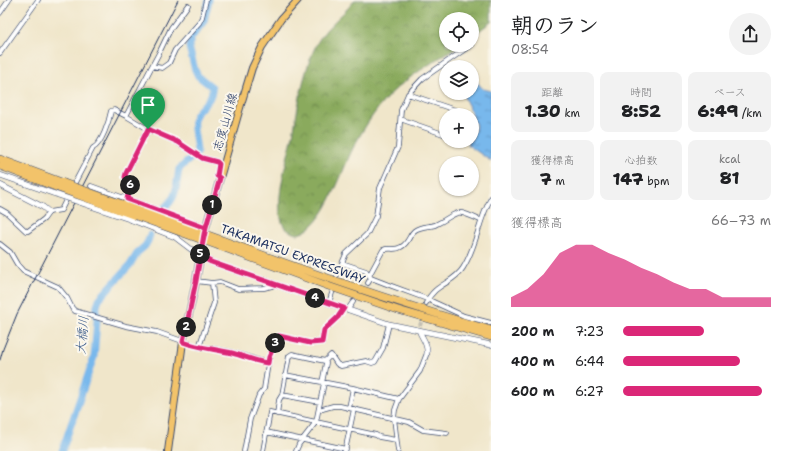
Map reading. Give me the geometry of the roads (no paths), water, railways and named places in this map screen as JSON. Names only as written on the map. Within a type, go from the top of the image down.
[{"type":"highway","name":"TAKAMATSU EXPRESSWAY","points":[[0,159],[63,186]]},
{"type":"highway","name":"TAKAMATSU EXPRESSWAY","points":[[0,166],[63,186],[220,243],[420,310],[491,330]]},
{"type":"highway","name":"TAKAMATSU EXPRESSWAY","points":[[220,243],[328,286],[391,308],[491,337]]},
{"type":"main road","name":"志度山川線","points":[[168,451],[183,342],[206,228],[220,178],[252,68],[270,34],[298,0]]},
{"type":"street","points":[[0,13],[9,0]]},
{"type":"street","points":[[0,53],[38,0]]},
{"type":"street","points":[[152,66],[162,68],[169,63],[175,50],[199,23],[206,0]]},
{"type":"street","points":[[126,116],[171,28],[188,5]]},
{"type":"street","points":[[338,275],[346,254],[362,240],[373,225],[376,216],[380,188],[398,147],[401,110],[408,94],[422,79],[461,52]]},
{"type":"street","points":[[408,94],[449,108]]},
{"type":"street","points":[[0,209],[7,213],[26,231],[44,219],[50,212],[61,210],[76,178],[93,148],[100,142],[112,111],[114,110],[148,129],[178,142],[202,158],[217,162],[219,164],[217,176],[220,178]]},
{"type":"street","points":[[401,120],[439,133]]},
{"type":"street","points":[[127,199],[130,186],[125,177],[126,173],[148,129]]},
{"type":"street","points":[[0,175],[132,220],[175,237],[200,256],[211,262],[346,309],[390,324],[419,328],[491,345]]},
{"type":"street","points":[[0,185],[50,212]]},
{"type":"street","points":[[91,186],[206,228]]},
{"type":"street","points":[[427,301],[438,287],[451,280],[463,268],[475,242],[484,210],[491,198]]},
{"type":"street","points":[[368,283],[383,250],[386,248],[396,249],[402,247],[411,238],[412,233],[418,228],[434,225],[454,213],[460,212],[480,220]]},
{"type":"street","points":[[0,244],[10,252],[16,264],[23,271],[58,287],[67,298],[72,308],[75,310],[126,326],[157,332],[199,347],[230,352],[268,363]]},
{"type":"street","points":[[342,262],[366,270],[370,276],[427,301],[464,316],[491,323]]},
{"type":"street","points":[[196,281],[212,283],[220,282],[238,288],[250,289],[272,286],[273,283]]},
{"type":"street","points":[[199,347],[214,303],[212,283]]},
{"type":"street","points":[[329,302],[332,293]]},
{"type":"street","points":[[244,451],[250,419],[259,395],[264,389],[269,357],[279,336],[310,343],[322,342],[324,330],[353,302]]},
{"type":"street","points":[[296,451],[302,440],[316,422],[326,363],[325,361],[331,355],[341,366],[366,361],[372,363],[375,362],[383,348],[390,324]]},
{"type":"street","points":[[398,451],[394,418],[395,410],[399,399],[420,371],[427,353],[427,347],[419,328]]},
{"type":"street","points":[[277,414],[289,356],[292,354],[325,361]]},
{"type":"street","points":[[285,375],[353,388],[399,399]]},
{"type":"street","points":[[349,408],[353,388]]},
{"type":"street","points":[[282,395],[320,402]]},
{"type":"street","points":[[319,410],[333,406],[349,408],[394,418],[413,424],[423,430],[447,433]]},
{"type":"street","points":[[266,432],[345,450],[354,409]]},
{"type":"street","points":[[263,451],[270,412],[396,440]]},
{"type":"water","points":[[479,85],[483,89],[491,91],[491,161],[472,148],[479,148],[479,108],[470,108],[466,100],[479,100]]},
{"type":"waterway","name":"大橋川","points":[[163,209],[168,205],[174,196],[179,169],[197,153],[194,119],[197,113],[209,100],[212,92],[212,87],[198,76],[189,47],[191,38],[204,21],[209,0]]},
{"type":"waterway","name":"大橋川","points":[[62,451],[94,357],[97,321],[96,310],[99,299],[130,265],[138,252],[145,246],[150,235]]},
{"type":"tunnel","points":[[420,326],[426,303]]},
{"type":"railway","points":[[0,360],[17,314],[178,0]]}]
